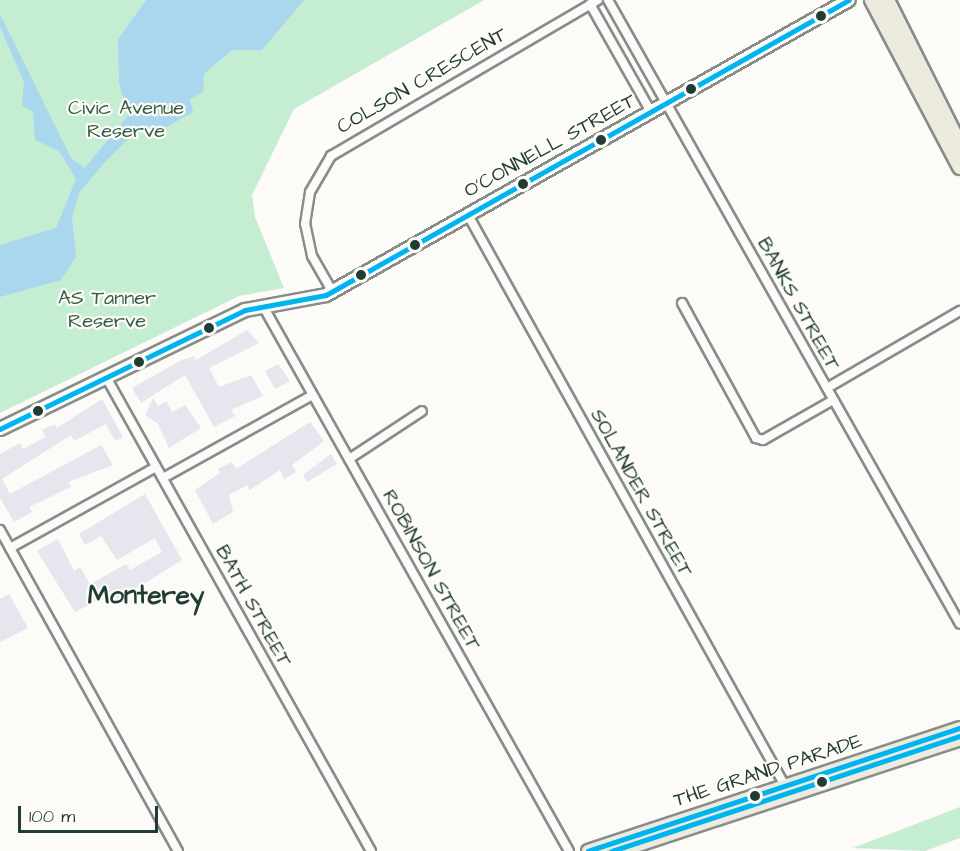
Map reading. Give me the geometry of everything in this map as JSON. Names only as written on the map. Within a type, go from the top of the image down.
[{"type":"highway","points":[[872,0],[960,168]]},
{"type":"highway","points":[[887,0],[960,146]]},
{"type":"main road","name":"O'CONNELL STREET","points":[[0,429],[106,377],[263,306],[332,291],[849,0]]},
{"type":"main road","name":"THE GRAND PARADE","points":[[588,851],[960,728]]},
{"type":"main road","name":"THE GRAND PARADE","points":[[620,851],[960,739]]},
{"type":"street","name":"BANKS STREET","points":[[608,0],[960,624]]},
{"type":"street","points":[[594,2],[651,112]]},
{"type":"street","name":"COLSON CRESCENT","points":[[332,291],[312,256],[305,224],[310,192],[331,156],[594,2]]},
{"type":"street","name":"SOLANDER STREET","points":[[468,215],[785,786]]},
{"type":"street","points":[[682,303],[756,438],[763,440],[833,400]]},
{"type":"street","name":"ROBINSON STREET","points":[[263,306],[569,851]]},
{"type":"street","points":[[827,388],[960,311]]},
{"type":"street","name":"BATH STREET","points":[[106,377],[371,851]]},
{"type":"street","points":[[163,478],[313,395]]},
{"type":"street","points":[[349,459],[422,411]]},
{"type":"street","points":[[10,548],[156,467]]},
{"type":"street","points":[[0,530],[178,851]]},
{"type":"green space","name":"Civic Avenue Reserve","points":[[0,0],[484,0],[294,109],[252,195],[255,217],[284,288],[239,296],[0,413]]},
{"type":"green space","points":[[960,807],[960,838],[925,851],[853,848]]},
{"type":"water","points":[[146,0],[304,0],[262,50],[232,50],[204,74],[203,92],[190,99],[193,112],[161,130],[151,125],[130,137],[105,162],[79,193],[72,218],[76,256],[61,280],[0,297],[0,245],[56,228],[76,179],[59,151],[35,140],[33,111],[22,106],[24,82],[0,27],[0,14],[71,158],[85,168],[128,115],[119,83],[118,39]]},
{"type":"building","points":[[247,330],[259,343],[209,368],[219,387],[251,375],[263,396],[231,410],[235,416],[214,427],[185,375],[141,403],[132,388],[180,361],[194,356],[196,360]]},
{"type":"building","points":[[278,364],[290,381],[275,389],[265,371]]},
{"type":"building","points":[[153,398],[158,406],[166,401],[172,412],[185,405],[201,428],[169,448],[158,424],[145,415]]},
{"type":"building","points":[[102,399],[123,437],[115,441],[106,424],[74,441],[71,435],[2,479],[10,494],[101,445],[113,465],[69,482],[71,487],[29,507],[32,512],[14,522],[0,498],[0,454],[20,443],[23,449],[46,437],[42,430],[55,424],[57,428]]},
{"type":"building","points":[[310,422],[324,441],[292,465],[296,472],[284,479],[280,470],[250,490],[247,485],[229,495],[233,512],[213,524],[195,490],[220,473],[218,469],[232,462],[236,469]]},
{"type":"building","points":[[331,454],[337,464],[307,482],[303,475]]},
{"type":"building","points":[[145,494],[182,560],[118,600],[113,592],[75,612],[37,551],[58,539],[74,571],[80,567],[90,584],[126,564],[130,570],[162,552],[155,538],[117,560],[101,536],[85,545],[79,534]]},
{"type":"building","points":[[9,594],[28,628],[0,642],[0,599]]},
{"type":"transit line","points":[[0,429],[245,310],[326,295],[849,0]]},
{"type":"transit line","points":[[588,851],[960,728]]},
{"type":"transit line","points":[[612,851],[960,736]]},
{"type":"district","name":"Monterey","points":[[146,596]]},
{"type":"park label","name":"AS Tanner Reserve","points":[[107,310]]}]
